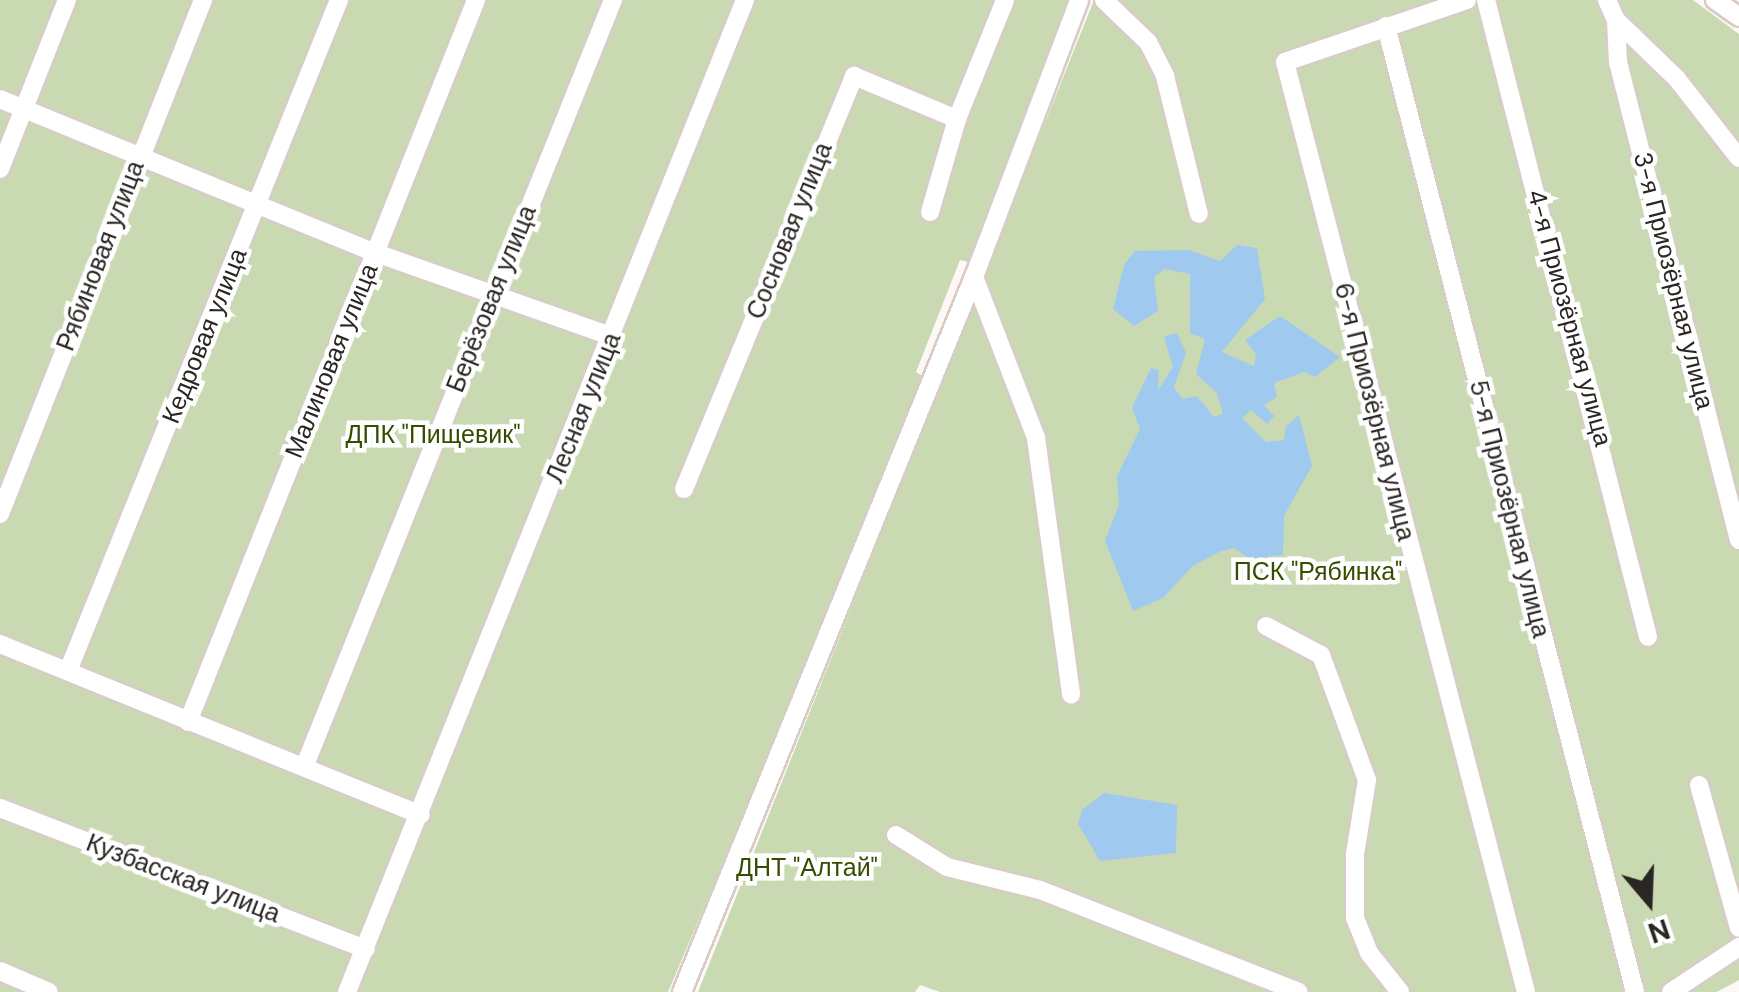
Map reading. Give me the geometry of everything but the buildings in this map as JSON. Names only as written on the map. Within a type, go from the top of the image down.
[{"type":"street","points":[[0,169],[68,0]]},
{"type":"street","name":"Рябиновая улица","points":[[0,514],[204,0]]},
{"type":"street","name":"Кедровая улица","points":[[68,670],[339,0]]},
{"type":"street","name":"Малиновая улица","points":[[188,722],[476,0]]},
{"type":"street","name":"Берёзовая улица","points":[[305,765],[612,0]]},
{"type":"street","name":"Лесная улица","points":[[347,992],[613,338],[745,0]]},
{"type":"street","points":[[930,212],[957,119],[1005,0]]},
{"type":"street","points":[[682,992],[974,277],[1079,0]]},
{"type":"street","points":[[1104,0],[1148,42],[1165,76],[1199,214]]},
{"type":"street","points":[[1386,26],[1467,0]]},
{"type":"street","name":"4-я Приозёрная улица","points":[[1486,0],[1648,637]]},
{"type":"street","points":[[1607,0],[1616,20],[1677,80],[1739,158]]},
{"type":"street","points":[[1715,0],[1739,17]]},
{"type":"street","name":"3-я Приозёрная улица","points":[[1616,20],[1618,62],[1739,540]]},
{"type":"street","name":"6-я Приозёрная улица","points":[[1386,26],[1285,62],[1526,992]]},
{"type":"street","name":"5-я Приозёрная улица","points":[[1386,26],[1635,992]]},
{"type":"street","name":"Сосновая улица","points":[[684,489],[854,76],[957,119]]},
{"type":"street","points":[[0,99],[376,253],[613,338]]},
{"type":"street","points":[[974,277],[1036,438],[1071,695]]},
{"type":"street","points":[[1266,626],[1321,655],[1334,690],[1368,795],[1355,854],[1355,918],[1369,954],[1400,992]]},
{"type":"street","points":[[0,644],[421,815]]},
{"type":"street","points":[[1699,785],[1739,928]]},
{"type":"street","name":"Кузбасская улица","points":[[0,808],[366,949]]},
{"type":"street","points":[[896,836],[947,868],[1040,890],[1299,992]]},
{"type":"street","points":[[1671,992],[1739,947]]},
{"type":"street","points":[[0,971],[49,992]]},
{"type":"green space","name":"ДПК \"Пищевик\"","points":[[0,0],[1074,0],[968,262],[960,260],[916,372],[923,376],[828,616],[668,992],[0,992]]},
{"type":"green space","name":"ПСК \"Рябинка\"","points":[[1094,0],[1693,0],[1739,34],[1739,980],[1717,992],[940,992],[920,985],[915,992],[698,992]]},
{"type":"water","points":[[1237,245],[1257,248],[1265,299],[1222,352],[1254,366],[1256,354],[1245,340],[1280,316],[1340,357],[1315,377],[1304,372],[1274,383],[1277,397],[1264,405],[1274,416],[1267,424],[1251,410],[1242,418],[1266,442],[1284,440],[1286,426],[1299,415],[1312,466],[1284,516],[1283,555],[1250,559],[1234,548],[1219,552],[1193,566],[1163,598],[1133,611],[1105,541],[1119,505],[1117,476],[1140,429],[1132,408],[1151,368],[1159,370],[1158,390],[1173,367],[1164,337],[1177,333],[1186,353],[1174,387],[1182,399],[1197,396],[1214,417],[1223,414],[1217,393],[1196,374],[1205,339],[1190,333],[1190,274],[1165,269],[1154,277],[1158,311],[1134,326],[1113,309],[1124,265],[1135,251],[1189,250],[1220,261]]},
{"type":"water","points":[[1104,793],[1177,805],[1176,853],[1100,861],[1078,824],[1082,810]]},
{"type":"park label","name":"ДНТ \"Алтай\"","points":[[807,868]]}]
